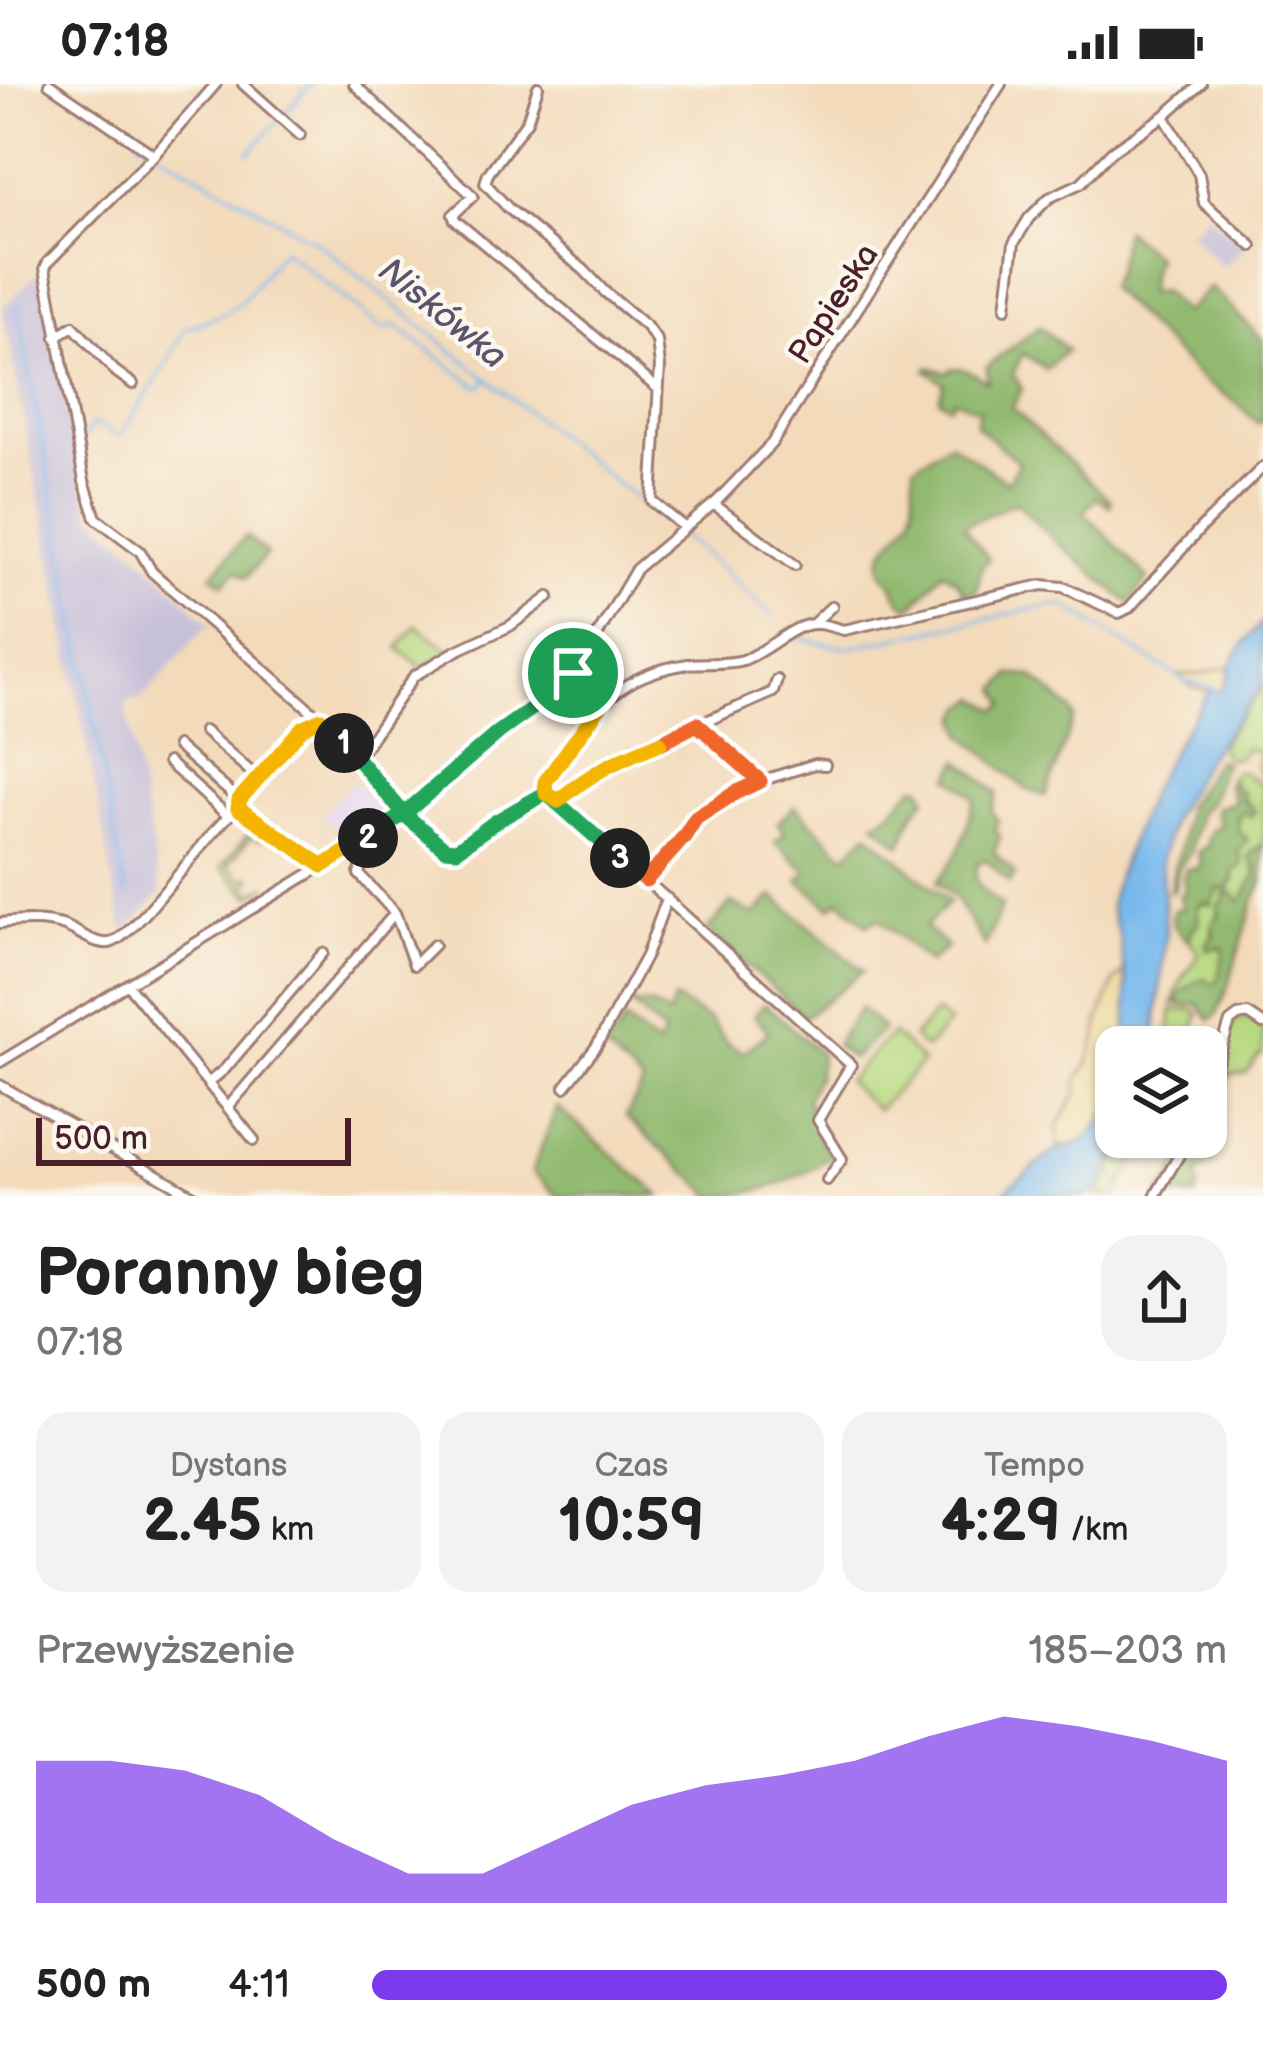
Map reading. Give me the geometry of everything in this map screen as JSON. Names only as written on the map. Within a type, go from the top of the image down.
[{"type":"street","points":[[49,84],[157,151]]},
{"type":"street","points":[[216,84],[46,265],[84,482],[96,518],[140,551],[152,572],[321,719],[404,814],[445,849],[457,850],[546,793]]},
{"type":"street","points":[[243,84],[300,135]]},
{"type":"street","points":[[354,84],[473,196]]},
{"type":"street","name":"Papieska","points":[[0,1062],[384,829],[573,673],[631,576],[714,504],[772,443],[1001,84]]},
{"type":"street","points":[[1006,308],[1014,243],[1030,218],[1049,198],[1081,183],[1112,151],[1201,84]]},
{"type":"street","points":[[536,85],[527,121],[485,183],[453,214],[455,220],[659,389]]},
{"type":"street","points":[[1164,116],[1199,174],[1204,203],[1252,247]]},
{"type":"street","points":[[485,183],[650,331],[660,348],[652,501],[680,530]]},
{"type":"street","points":[[56,337],[73,326],[133,384]]},
{"type":"street","points":[[813,623],[844,630],[1042,585],[1064,587],[1119,613],[1129,608],[1263,467]]},
{"type":"street","points":[[714,504],[795,565]]},
{"type":"street","points":[[358,758],[414,676],[510,626],[549,597]]},
{"type":"street","points":[[546,793],[545,782],[618,689],[641,675],[688,664],[742,660],[813,623],[832,606]]},
{"type":"street","points":[[573,673],[601,705]]},
{"type":"street","points":[[558,801],[606,765],[773,692],[777,680]]},
{"type":"street","points":[[0,923],[50,922],[101,942],[116,941],[303,727],[321,719]]},
{"type":"street","points":[[697,724],[760,781]]},
{"type":"street","points":[[204,731],[258,778]]},
{"type":"street","points":[[177,746],[238,804],[323,866]]},
{"type":"street","points":[[168,762],[227,815]]},
{"type":"street","points":[[646,880],[696,818],[760,781],[825,765]]},
{"type":"street","points":[[546,793],[851,1065],[818,1120],[842,1159],[827,1180]]},
{"type":"street","points":[[384,829],[359,874],[395,913],[414,965],[434,945]]},
{"type":"street","points":[[565,1087],[596,1047],[646,956],[667,898]]},
{"type":"street","points":[[228,1107],[395,913]]},
{"type":"street","points":[[208,1083],[323,953]]},
{"type":"street","points":[[128,985],[254,1140]]},
{"type":"street","points":[[1227,1036],[1233,1018],[1248,1014],[1263,1024]]},
{"type":"street","points":[[0,1085],[194,1196]]},
{"type":"street","points":[[1155,1196],[1178,1158]]},
{"type":"shaded area","points":[[1206,214],[1245,247],[1223,267],[1189,233]]},
{"type":"shaded area","points":[[36,275],[42,276],[90,515],[140,555],[213,628],[206,626],[142,699],[125,702],[161,892],[128,929],[122,927],[3,308]]},
{"type":"shaded area","points":[[352,782],[399,811],[354,841],[320,817]]},
{"type":"green space","points":[[1125,230],[1156,257],[1148,293],[1162,291],[1184,313],[1210,287],[1263,340],[1263,419],[1259,424],[1203,381],[1108,287]]},
{"type":"green space","points":[[1039,326],[1067,350],[1046,369],[1023,353],[1013,374],[1022,389],[1012,408],[1111,501],[1110,506],[1097,497],[1084,512],[1148,579],[1129,603],[1016,502],[963,526],[989,559],[981,568],[977,590],[966,596],[943,571],[909,607],[898,598],[881,563],[912,514],[914,466],[949,442],[1007,482],[1019,463],[976,425],[979,410],[954,399],[950,406],[939,399],[944,383],[926,370],[962,369],[988,382],[987,367]]},
{"type":"green space","points":[[246,536],[267,554],[246,577],[236,571],[224,584],[212,575]]},
{"type":"green space","points":[[416,625],[452,652],[421,667],[398,648]]},
{"type":"green space","points":[[1011,675],[1032,676],[1074,717],[1045,796],[1026,789],[964,735],[959,718],[978,698],[998,710],[1006,704],[998,689]]},
{"type":"green space","points":[[1263,687],[1263,779],[1256,765],[1259,752],[1245,748],[1231,759],[1219,745]]},
{"type":"green space","points":[[1217,759],[1225,762],[1209,802],[1197,812],[1191,851],[1170,893],[1186,807]]},
{"type":"green space","points":[[960,760],[997,793],[992,813],[1000,837],[994,853],[1015,874],[1010,883],[986,860],[977,863],[978,883],[1002,906],[985,946],[955,897],[937,882],[958,852],[975,798],[950,777]]},
{"type":"green space","points":[[1240,771],[1260,783],[1263,780],[1263,843],[1250,854],[1256,875],[1242,901],[1224,898],[1213,927],[1207,949],[1223,947],[1225,951],[1218,981],[1193,984],[1177,1000],[1182,1005],[1173,1005],[1197,958],[1188,940],[1197,907],[1218,889],[1228,890],[1233,870],[1242,863],[1237,853],[1245,841],[1238,826],[1247,802],[1229,780]]},
{"type":"green space","points":[[1232,780],[1243,793],[1241,799],[1255,811],[1251,816],[1242,811],[1237,818],[1239,832],[1248,839],[1238,853],[1243,865],[1233,870],[1230,889],[1218,889],[1211,905],[1204,902],[1197,907],[1199,923],[1188,940],[1174,924],[1174,910],[1183,908],[1180,896],[1186,890],[1185,872],[1201,868],[1198,852],[1209,845],[1213,829],[1221,825],[1216,808],[1233,803],[1227,784]]},
{"type":"green space","points":[[915,786],[922,788],[926,798],[912,816],[901,845],[875,823]]},
{"type":"green space","points":[[795,806],[845,856],[868,833],[949,902],[925,927],[947,947],[929,963],[878,918],[867,925],[840,900],[830,907],[799,881],[807,871],[775,842],[785,833],[778,823]]},
{"type":"green space","points":[[256,825],[267,834],[262,840],[251,837],[228,865],[243,879],[252,878],[246,886],[254,893],[269,884],[251,897],[221,867]]},
{"type":"green space","points":[[1263,843],[1263,881],[1225,995],[1210,1020],[1198,1004],[1187,1006],[1177,1000],[1204,978],[1214,984],[1218,981],[1224,951],[1222,947],[1207,949],[1206,944],[1214,936],[1212,924],[1220,914],[1217,907],[1225,900],[1224,894],[1235,894],[1242,901],[1256,875],[1248,858]]},
{"type":"green space","points":[[773,896],[863,971],[805,1017],[707,930],[731,903],[754,915]]},
{"type":"green space","points":[[674,999],[710,1021],[728,1044],[744,1052],[769,1032],[754,1015],[765,1004],[821,1054],[807,1099],[821,1140],[833,1155],[776,1185],[713,1196],[626,1117],[643,1084],[602,1047],[619,1033],[624,1020],[657,1047],[664,1034],[631,1004],[652,1006],[668,1015]]},
{"type":"green space","points":[[860,1008],[883,1029],[852,1059],[835,1045]]},
{"type":"green space","points":[[1172,1010],[1199,1014],[1195,1026],[1170,1026]]},
{"type":"green space","points":[[936,1012],[949,1023],[925,1049],[913,1038]]},
{"type":"green space","points":[[1247,1017],[1263,1029],[1263,1055],[1247,1073],[1227,1075],[1227,1041],[1234,1020]]},
{"type":"green space","points":[[892,1033],[923,1062],[877,1110],[847,1081]]},
{"type":"green space","points":[[557,1107],[661,1196],[558,1196],[532,1172]]},
{"type":"green space","points":[[1118,1158],[1136,1158],[1117,1196],[1096,1196],[1114,1172]]},
{"type":"green space","points":[[1183,1158],[1213,1158],[1200,1171],[1196,1196],[1159,1196]]},
{"type":"sand","points":[[1230,666],[1230,677],[1218,693],[1194,688],[1177,675],[1203,674]]},
{"type":"sand","points":[[1124,971],[1129,1026],[1099,1026],[1099,1020]]},
{"type":"sand","points":[[1095,1043],[1095,1129],[1086,1140],[1059,1148],[1057,1127]]},
{"type":"water","points":[[1263,621],[1263,684],[1205,760],[1172,818],[1161,861],[1166,932],[1156,1026],[1127,1026],[1120,940],[1110,907],[1117,876],[1150,791],[1212,687],[1218,693],[1222,688],[1236,655]]},
{"type":"water","points":[[1095,1129],[1095,1158],[1115,1158],[1101,1186],[1088,1196],[999,1196],[1053,1152],[1086,1140]]},
{"type":"waterway","name":"Niskówka","points":[[58,84],[95,111]]},
{"type":"waterway","points":[[284,114],[311,84]]},
{"type":"waterway","points":[[248,154],[278,121]]},
{"type":"waterway","name":"Niskówka","points":[[138,140],[318,243],[709,557],[773,616]]},
{"type":"waterway","points":[[81,440],[95,423],[121,435],[184,329],[226,313],[242,301],[283,250],[383,329],[396,326],[477,386],[486,379]]},
{"type":"waterway","points":[[17,304],[126,893]]},
{"type":"waterway","name":"Niskówka","points":[[796,638],[846,648],[1065,606],[1185,681],[1221,690]]},
{"type":"route","points":[[573,673],[404,814],[321,719],[303,727],[239,800],[238,808],[323,866],[404,814],[445,849],[457,850],[546,793],[646,880],[696,818],[760,781],[697,724],[606,765],[558,801],[546,793],[545,782],[601,705],[573,673]]}]
